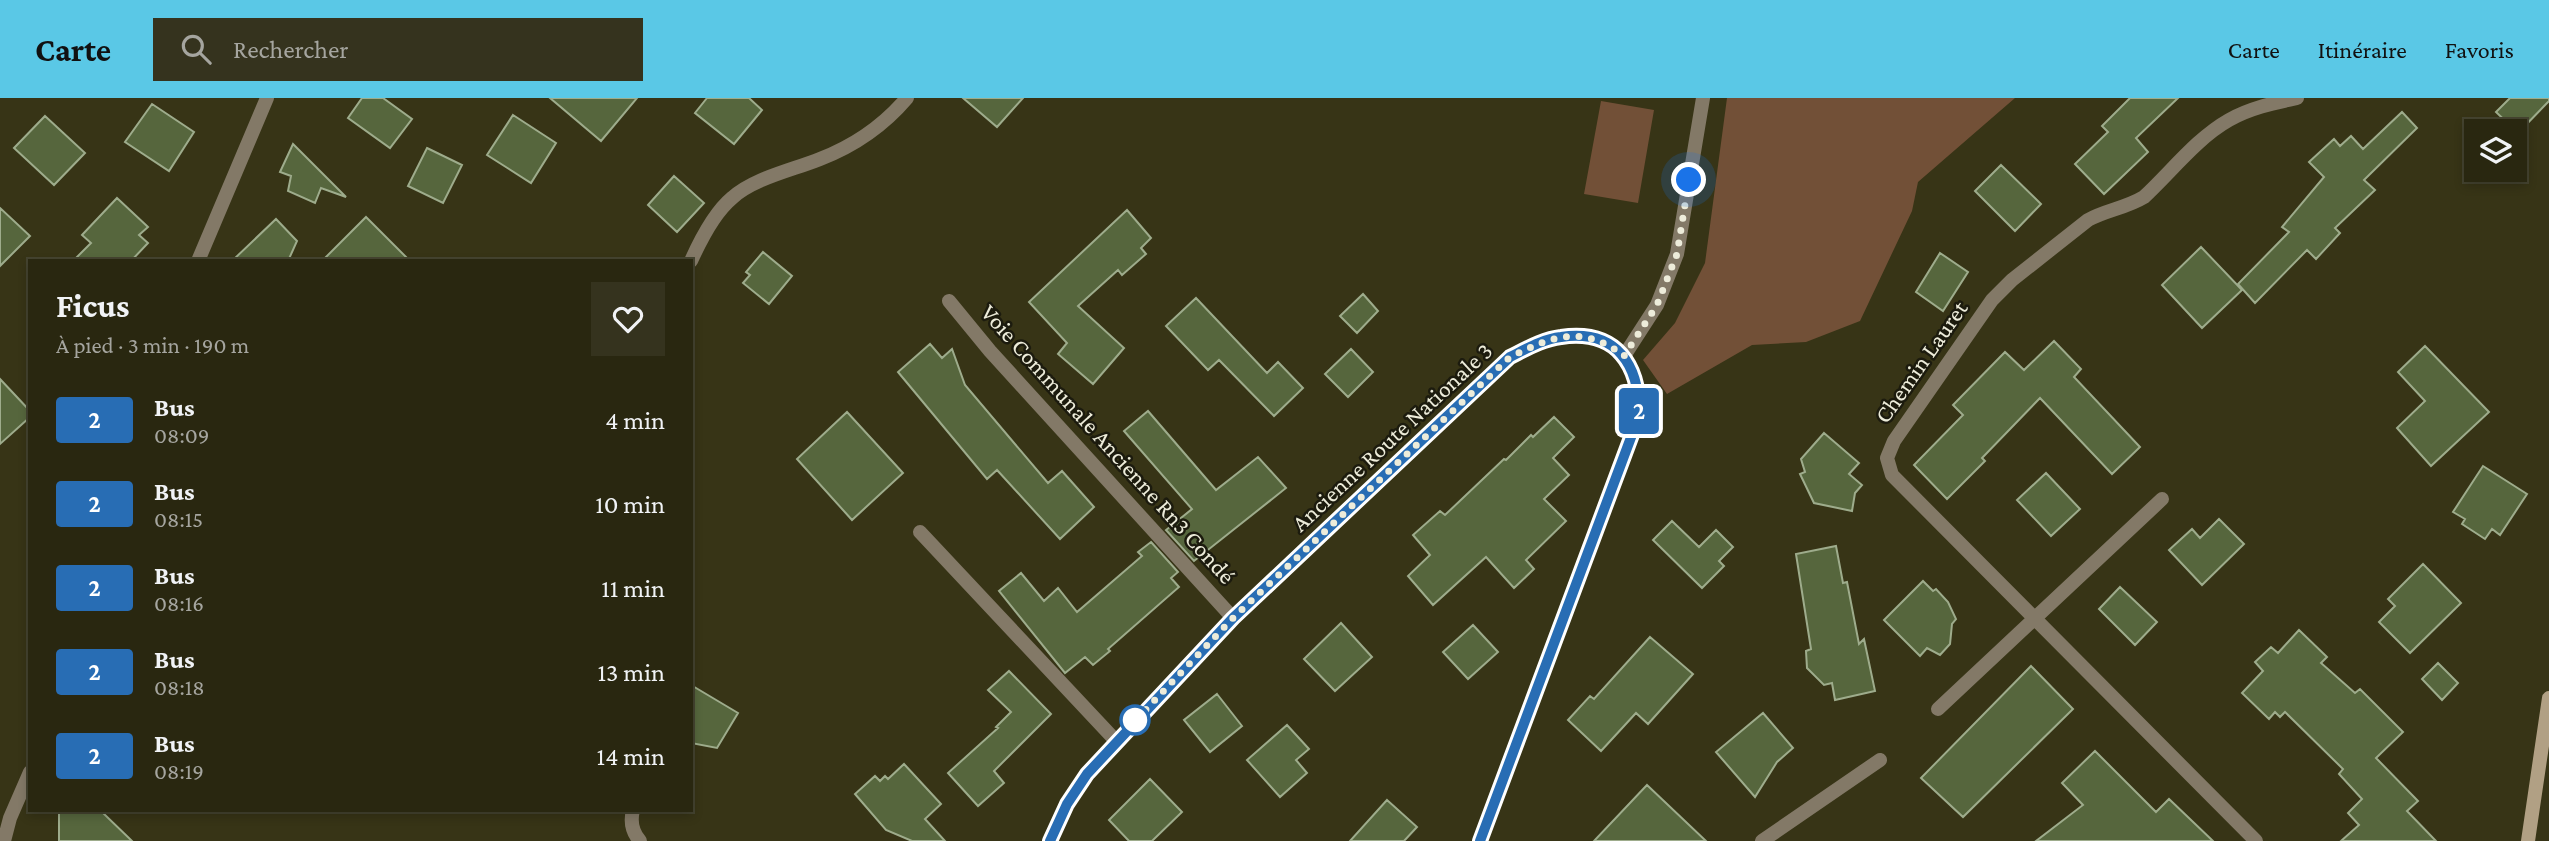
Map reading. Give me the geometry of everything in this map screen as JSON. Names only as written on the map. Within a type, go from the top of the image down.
[{"type":"main road","name":"Ancienne Route Nationale 3","points":[[1050,841],[1067,804],[1087,774],[1116,741],[1233,618],[1510,357],[1559,337],[1585,336],[1608,343],[1624,356]]},
{"type":"main road","points":[[1480,841],[1639,416],[1640,395],[1635,375],[1624,356]]},
{"type":"main road","points":[[2528,841],[2549,698]]},
{"type":"street","points":[[199,259],[267,98]]},
{"type":"street","points":[[692,259],[701,238],[732,198],[771,176],[822,159],[856,142],[889,119],[907,98]]},
{"type":"street","points":[[1624,356],[1657,305],[1677,254],[1703,98]]},
{"type":"street","name":"Chemin Lauret","points":[[2256,841],[1892,475],[1888,467],[1889,450],[1992,300],[2012,280],[2088,220],[2102,212],[2131,205],[2144,197],[2213,131],[2230,120],[2266,105],[2297,98]]},
{"type":"street","name":"Voie Communale Ancienne Rn3 Condé","points":[[949,301],[990,351],[1233,618]]},
{"type":"street","points":[[1938,709],[2162,499]]},
{"type":"street","points":[[920,532],[1116,741]]},
{"type":"street","points":[[1762,841],[1880,760]]},
{"type":"street","points":[[4,841],[10,818],[28,777]]},
{"type":"street","points":[[633,812],[632,827],[640,841]]},
{"type":"shaded area","points":[[1727,98],[2015,98],[1918,182],[1912,211],[1860,321],[1806,342],[1752,345],[1667,394],[1643,360],[1675,323],[1705,263]]},
{"type":"shaded area","points":[[1601,101],[1654,110],[1638,203],[1584,194]]},
{"type":"building","points":[[362,98],[383,98],[412,119],[390,148],[348,118]]},
{"type":"building","points":[[550,98],[637,98],[601,141]]},
{"type":"building","points":[[707,98],[749,98],[762,110],[734,144],[695,113]]},
{"type":"building","points":[[963,98],[1023,98],[997,127]]},
{"type":"building","points":[[2130,98],[2178,98],[2136,138],[2148,152],[2104,194],[2075,164],[2108,132],[2102,126]]},
{"type":"building","points":[[2510,98],[2549,98],[2527,124],[2527,119],[2503,119],[2496,112]]},
{"type":"building","points":[[152,104],[194,132],[169,171],[125,142]]},
{"type":"building","points":[[2402,112],[2417,128],[2364,180],[2375,190],[2335,228],[2340,233],[2316,259],[2307,250],[2255,303],[2238,284],[2289,232],[2282,227],[2324,177],[2309,162],[2334,139],[2340,146],[2351,136],[2363,149]]},
{"type":"building","points":[[513,115],[556,143],[531,183],[487,155]]},
{"type":"building","points":[[45,116],[85,153],[54,185],[14,148]]},
{"type":"building","points":[[293,144],[346,197],[321,188],[315,203],[288,191],[291,176],[280,172]]},
{"type":"building","points":[[427,148],[462,165],[443,203],[408,186]]},
{"type":"building","points":[[2001,165],[2041,204],[2015,231],[1975,191]]},
{"type":"building","points":[[674,176],[704,203],[677,232],[648,205]]},
{"type":"building","points":[[117,198],[148,227],[139,235],[148,243],[133,259],[75,259],[91,243],[82,235]]},
{"type":"building","points":[[0,208],[30,236],[0,266]]},
{"type":"building","points":[[1127,210],[1151,238],[1141,248],[1146,254],[1122,275],[1118,270],[1078,306],[1124,348],[1093,384],[1058,354],[1067,343],[1029,302]]},
{"type":"building","points":[[366,217],[408,259],[324,259]]},
{"type":"building","points":[[276,219],[297,241],[289,259],[234,259]]},
{"type":"building","points":[[2201,247],[2242,290],[2202,328],[2162,285]]},
{"type":"building","points":[[763,252],[792,276],[769,304],[743,283],[750,275],[746,272]]},
{"type":"building","points":[[1940,253],[1968,272],[1943,311],[1916,292]]},
{"type":"building","points":[[1363,294],[1378,311],[1357,333],[1340,316]]},
{"type":"building","points":[[1196,298],[1267,373],[1278,362],[1303,388],[1274,416],[1219,360],[1208,370],[1166,326]]},
{"type":"building","points":[[2054,341],[2081,369],[2074,377],[2140,447],[2112,474],[2040,398],[1982,458],[1985,461],[1947,499],[1914,465],[1963,415],[1953,405],[2005,352],[2024,370]]},
{"type":"building","points":[[930,344],[942,358],[952,349],[965,385],[1048,483],[1062,471],[1094,507],[1060,539],[997,470],[987,479],[898,372]]},
{"type":"building","points":[[2425,346],[2489,412],[2431,466],[2397,428],[2425,401],[2398,372]]},
{"type":"building","points":[[1351,349],[1373,372],[1348,397],[1325,374]]},
{"type":"building","points":[[0,379],[28,409],[28,419],[0,444]]},
{"type":"building","points":[[1148,411],[1216,490],[1258,457],[1286,488],[1194,561],[1166,530],[1192,509],[1124,431]]},
{"type":"building","points":[[847,412],[903,473],[852,520],[797,459]]},
{"type":"building","points":[[1554,417],[1574,437],[1553,458],[1569,475],[1544,499],[1566,521],[1526,560],[1534,569],[1514,588],[1486,557],[1433,605],[1408,576],[1430,555],[1413,535],[1440,511],[1445,515],[1504,459]]},
{"type":"building","points":[[1824,433],[1859,463],[1849,474],[1862,485],[1855,493],[1852,511],[1814,503],[1800,474],[1805,472],[1801,459]]},
{"type":"building","points":[[2483,466],[2527,494],[2500,535],[2492,529],[2485,539],[2462,524],[2465,519],[2453,512]]},
{"type":"building","points":[[2046,473],[2080,509],[2051,536],[2017,500]]},
{"type":"building","points":[[2219,519],[2244,544],[2202,585],[2169,550],[2192,529],[2200,538]]},
{"type":"building","points":[[1672,521],[1699,547],[1716,530],[1733,547],[1719,561],[1724,566],[1702,588],[1653,540]]},
{"type":"building","points":[[1151,542],[1178,572],[1171,578],[1179,587],[1093,665],[1085,657],[1065,673],[999,591],[1021,573],[1044,601],[1058,588],[1077,612],[1142,556],[1138,552]]},
{"type":"building","points":[[1836,546],[1843,583],[1847,582],[1859,644],[1864,639],[1875,691],[1835,700],[1832,683],[1824,685],[1807,668],[1806,651],[1811,649],[1796,554]]},
{"type":"building","points":[[2423,564],[2461,603],[2410,653],[2379,622],[2395,606],[2388,599]]},
{"type":"building","points":[[1923,581],[1933,591],[1936,589],[1948,602],[1956,619],[1952,624],[1950,644],[1940,655],[1927,648],[1920,656],[1884,620]]},
{"type":"building","points":[[2120,587],[2157,622],[2135,645],[2099,609]]},
{"type":"building","points":[[1341,623],[1372,657],[1335,691],[1304,659]]},
{"type":"building","points":[[1473,625],[1498,652],[1468,679],[1443,652]]},
{"type":"building","points":[[2299,630],[2327,657],[2321,663],[2355,693],[2360,689],[2403,732],[2376,758],[2418,801],[2407,811],[2436,841],[2341,841],[2359,825],[2348,813],[2362,799],[2339,774],[2343,769],[2285,712],[2280,717],[2275,712],[2269,719],[2242,693],[2263,671],[2255,662],[2271,647],[2278,653]]},
{"type":"building","points":[[1650,637],[1693,674],[1648,724],[1636,713],[1601,751],[1568,720],[1590,696],[1594,699]]},
{"type":"building","points":[[2438,663],[2458,683],[2442,700],[2422,679]]},
{"type":"building","points":[[2031,666],[2073,709],[1963,817],[1921,778]]},
{"type":"building","points":[[1009,671],[1051,714],[994,771],[1004,783],[978,806],[948,773],[998,728],[996,727],[1011,712],[988,690]]},
{"type":"building","points":[[693,686],[738,713],[717,748],[693,743]]},
{"type":"building","points":[[1217,694],[1242,726],[1210,752],[1184,720]]},
{"type":"building","points":[[1763,713],[1793,748],[1777,762],[1755,797],[1716,752]]},
{"type":"building","points":[[1287,725],[1309,749],[1296,760],[1307,773],[1280,797],[1247,760]]},
{"type":"building","points":[[2095,751],[2156,812],[2169,799],[2213,841],[2036,841],[2083,805],[2062,783]]},
{"type":"building","points":[[904,764],[941,804],[925,819],[945,841],[912,841],[886,830],[855,794],[875,776],[880,781],[885,776],[888,779]]},
{"type":"building","points":[[1150,779],[1182,812],[1152,841],[1129,841],[1109,820]]},
{"type":"building","points":[[1647,785],[1706,841],[1594,841]]},
{"type":"building","points":[[1387,800],[1417,827],[1404,841],[1350,841]]},
{"type":"building","points":[[59,812],[102,812],[132,841],[59,841]]},
{"type":"bus line","name":"2","points":[[1050,841],[1067,804],[1087,774],[1233,618],[1510,357],[1559,337],[1585,336],[1608,343],[1624,356],[1635,375],[1640,395],[1639,416],[1480,841]]},
{"type":"route","points":[[1135,720],[1132,724],[1233,618],[1510,357],[1559,337],[1585,336],[1608,343],[1624,356],[1657,305],[1677,254],[1689,180]]}]
